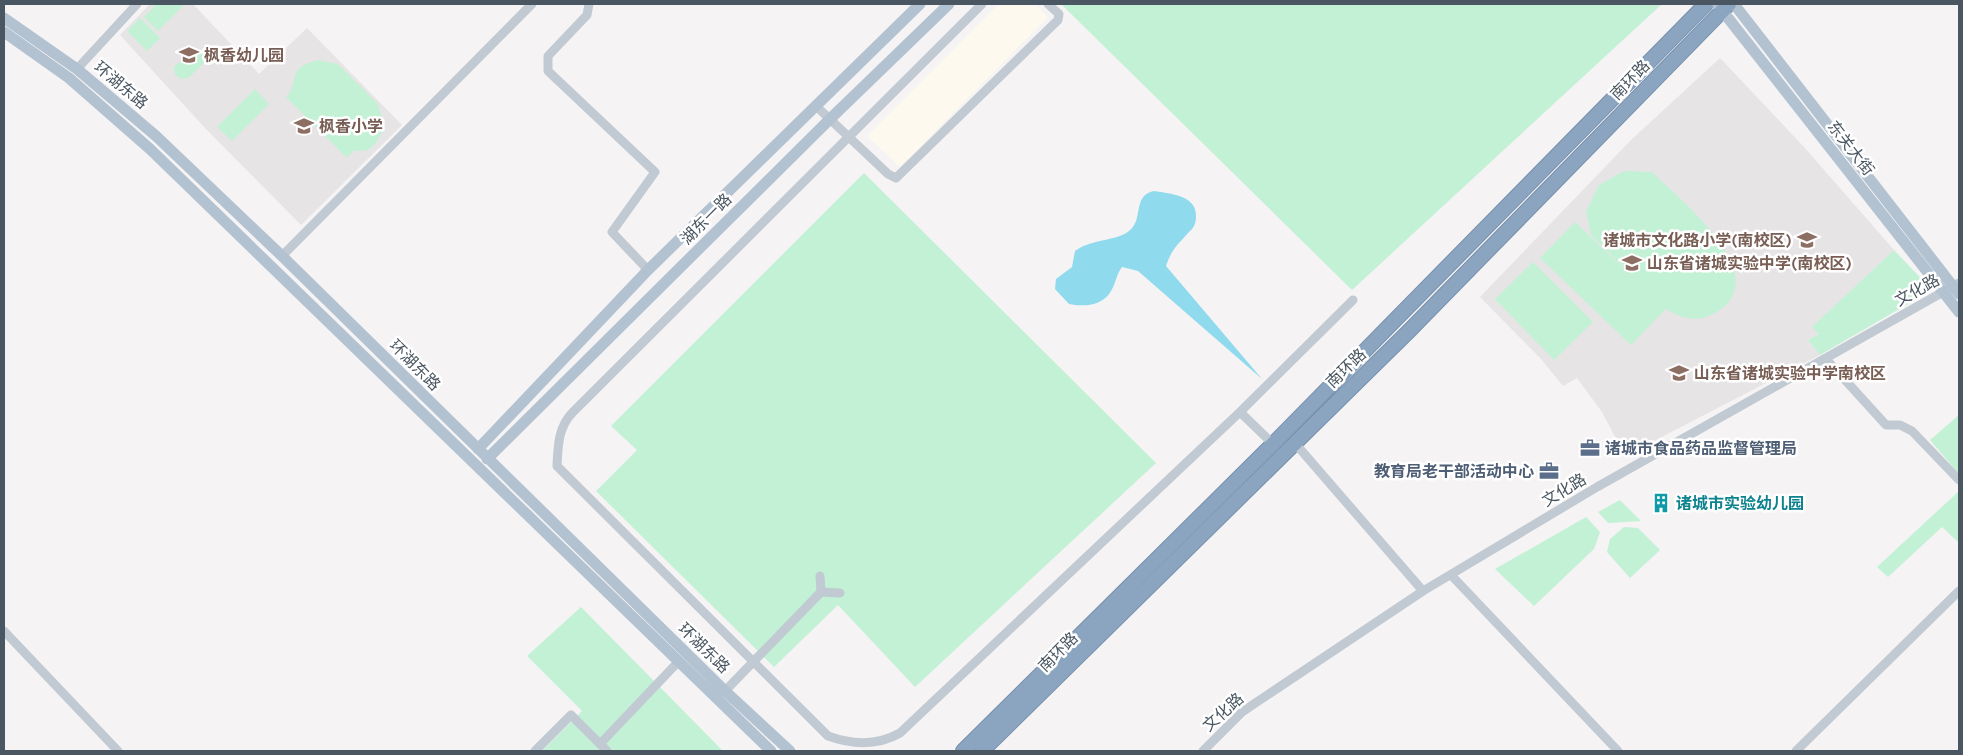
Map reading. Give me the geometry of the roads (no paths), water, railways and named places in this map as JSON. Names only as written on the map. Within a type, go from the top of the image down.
[{"type":"highway","name":"南环路","points":[[963,751],[1273,444],[1706,4]]},
{"type":"highway","name":"南环路","points":[[982,751],[1294,442],[1409,331],[1726,5]]},
{"type":"main road","name":"湖东一路","points":[[478,449],[648,270],[920,4]]},
{"type":"main road","name":"湖东一路","points":[[487,459],[830,119],[950,4]]},
{"type":"main road","name":"东关大街","points":[[1726,5],[1954,289],[1959,312]]},
{"type":"main road","name":"环湖东路","points":[[4,18],[77,69],[156,136],[282,256],[725,691],[790,751]]},
{"type":"main road","name":"环湖东路","points":[[4,32],[69,78],[150,149],[771,751]]},
{"type":"street","points":[[77,69],[137,4]]},
{"type":"street","points":[[282,256],[532,4]]},
{"type":"street","points":[[589,4],[587,15],[548,56],[548,71],[655,172],[612,232],[648,270]]},
{"type":"street","points":[[982,4],[568,417],[564,422],[560,436],[557,466],[828,736],[858,743],[891,738],[900,734],[1240,412],[1353,300]]},
{"type":"street","points":[[816,106],[888,174],[896,178],[1058,20],[1059,14],[1048,4]]},
{"type":"street","name":"文化路","points":[[1203,751],[1242,712],[1423,591],[1597,487],[1954,289]]},
{"type":"street","points":[[1826,359],[1886,425],[1900,425],[1912,431],[1959,480]]},
{"type":"street","points":[[1240,412],[1273,444]]},
{"type":"street","points":[[1294,442],[1423,591]]},
{"type":"street","points":[[1451,575],[1618,751]]},
{"type":"street","points":[[725,691],[821,592],[820,576]]},
{"type":"street","points":[[821,592],[840,593]]},
{"type":"street","points":[[1796,751],[1959,592]]},
{"type":"street","points":[[4,631],[118,751]]},
{"type":"street","points":[[600,744],[678,662]]},
{"type":"street","points":[[535,751],[571,715],[607,751]]},
{"type":"water","points":[[1154,191],[1182,197],[1192,204],[1195,210],[1196,219],[1194,227],[1173,251],[1166,266],[1262,379],[1138,271],[1122,267],[1113,288],[1107,296],[1103,300],[1092,304],[1069,304],[1055,289],[1056,279],[1072,267],[1075,251],[1088,244],[1118,237],[1129,231],[1136,221],[1143,197],[1147,193]]},
{"type":"place","name":"枫香幼儿园","points":[[189,55]]},
{"type":"place","name":"枫香小学","points":[[304,126]]},
{"type":"place","name":"诸城市文化路小学(南校区)","points":[[1807,240]]},
{"type":"place","name":"山东省诸城实验中学(南校区)","points":[[1632,263]]},
{"type":"place","name":"山东省诸城实验中学南校区","points":[[1679,373]]},
{"type":"place","name":"诸城市食品药品监督管理局","points":[[1590,448]]},
{"type":"place","name":"教育局老干部活动中心","points":[[1549,471]]},
{"type":"place","name":"诸城市实验幼儿园","points":[[1661,503]]}]
